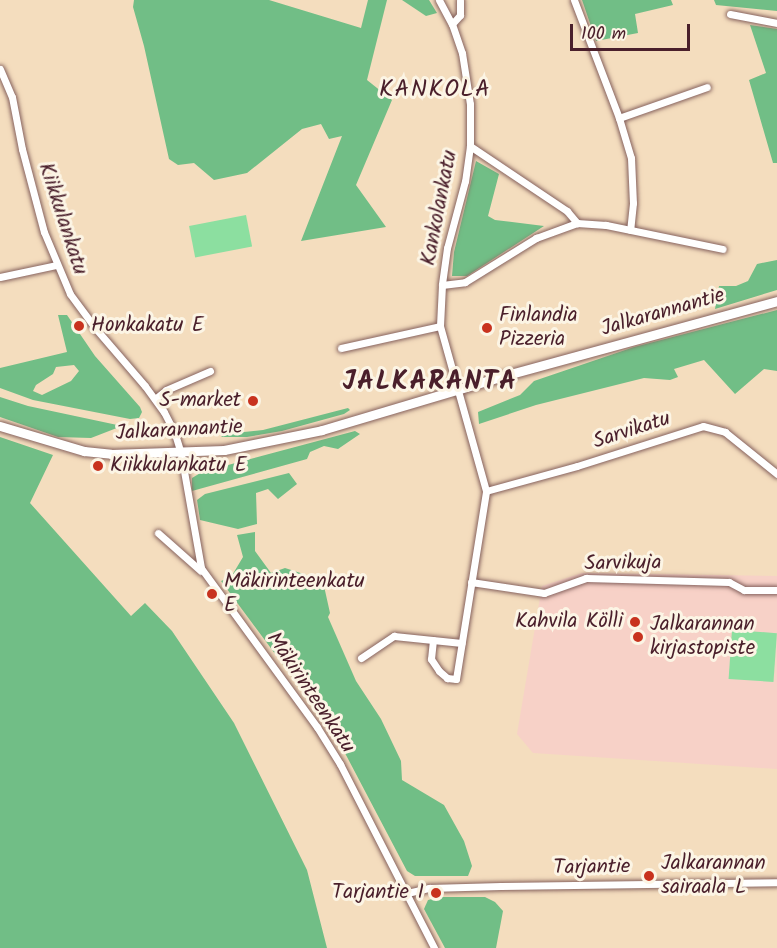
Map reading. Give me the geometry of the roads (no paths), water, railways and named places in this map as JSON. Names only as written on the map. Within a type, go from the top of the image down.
[{"type":"main road","name":"Jalkarannantie","points":[[0,426],[84,451],[111,454],[181,454],[224,450],[275,441],[777,301]]},
{"type":"street","name":"Kankolankatu","points":[[439,0],[452,24],[462,53],[470,104],[470,146],[442,285],[440,326],[457,390]]},
{"type":"street","points":[[452,24],[460,15],[460,0]]},
{"type":"street","points":[[574,0],[619,118],[631,158],[633,203],[630,230]]},
{"type":"street","points":[[730,14],[777,23]]},
{"type":"street","name":"Kiikkulankatu","points":[[0,69],[12,98],[39,215],[56,265],[80,309],[155,399],[170,421],[181,454]]},
{"type":"street","points":[[619,118],[707,87]]},
{"type":"street","points":[[470,146],[567,211],[577,223]]},
{"type":"street","points":[[442,285],[465,282],[536,238],[577,223],[630,230],[723,249]]},
{"type":"street","points":[[0,277],[56,265]]},
{"type":"street","points":[[341,348],[440,326]]},
{"type":"street","points":[[155,399],[166,390],[210,371]]},
{"type":"street","points":[[433,640],[431,659],[447,678],[456,679],[486,491],[457,390]]},
{"type":"street","name":"Sarvikatu","points":[[486,491],[577,466],[703,426],[725,432],[777,474]]},
{"type":"street","name":"Mäkirinteenkatu","points":[[181,454],[197,553],[205,575],[317,727],[407,893],[434,948]]},
{"type":"street","points":[[158,533],[205,575]]},
{"type":"street","name":"Sarvikuja","points":[[471,582],[544,593],[586,578],[729,582],[744,590],[777,590]]},
{"type":"street","points":[[361,658],[394,636],[462,643]]},
{"type":"street","name":"Tarjantie","points":[[407,893],[439,888],[777,882]]},
{"type":"place","name":"Honkakatu E","points":[[79,326]]},
{"type":"place","name":"Finlandia Pizzeria","points":[[487,328]]},
{"type":"place","name":"S-market","points":[[253,401]]},
{"type":"place","name":"Kiikkulankatu E","points":[[98,466]]},
{"type":"place","name":"Mäkirinteenkatu E","points":[[212,594]]},
{"type":"place","name":"Kahvila Kölli","points":[[635,622]]},
{"type":"place","name":"Jalkarannan kirjastopiste","points":[[638,637]]},
{"type":"place","name":"Jalkarannan sairaala L","points":[[649,876]]},
{"type":"place","name":"Tarjantie I","points":[[436,893]]},
{"type":"district","name":"KANKOLA","points":[[435,90]]},
{"type":"district","name":"JALKARANTA","points":[[430,382]]}]
